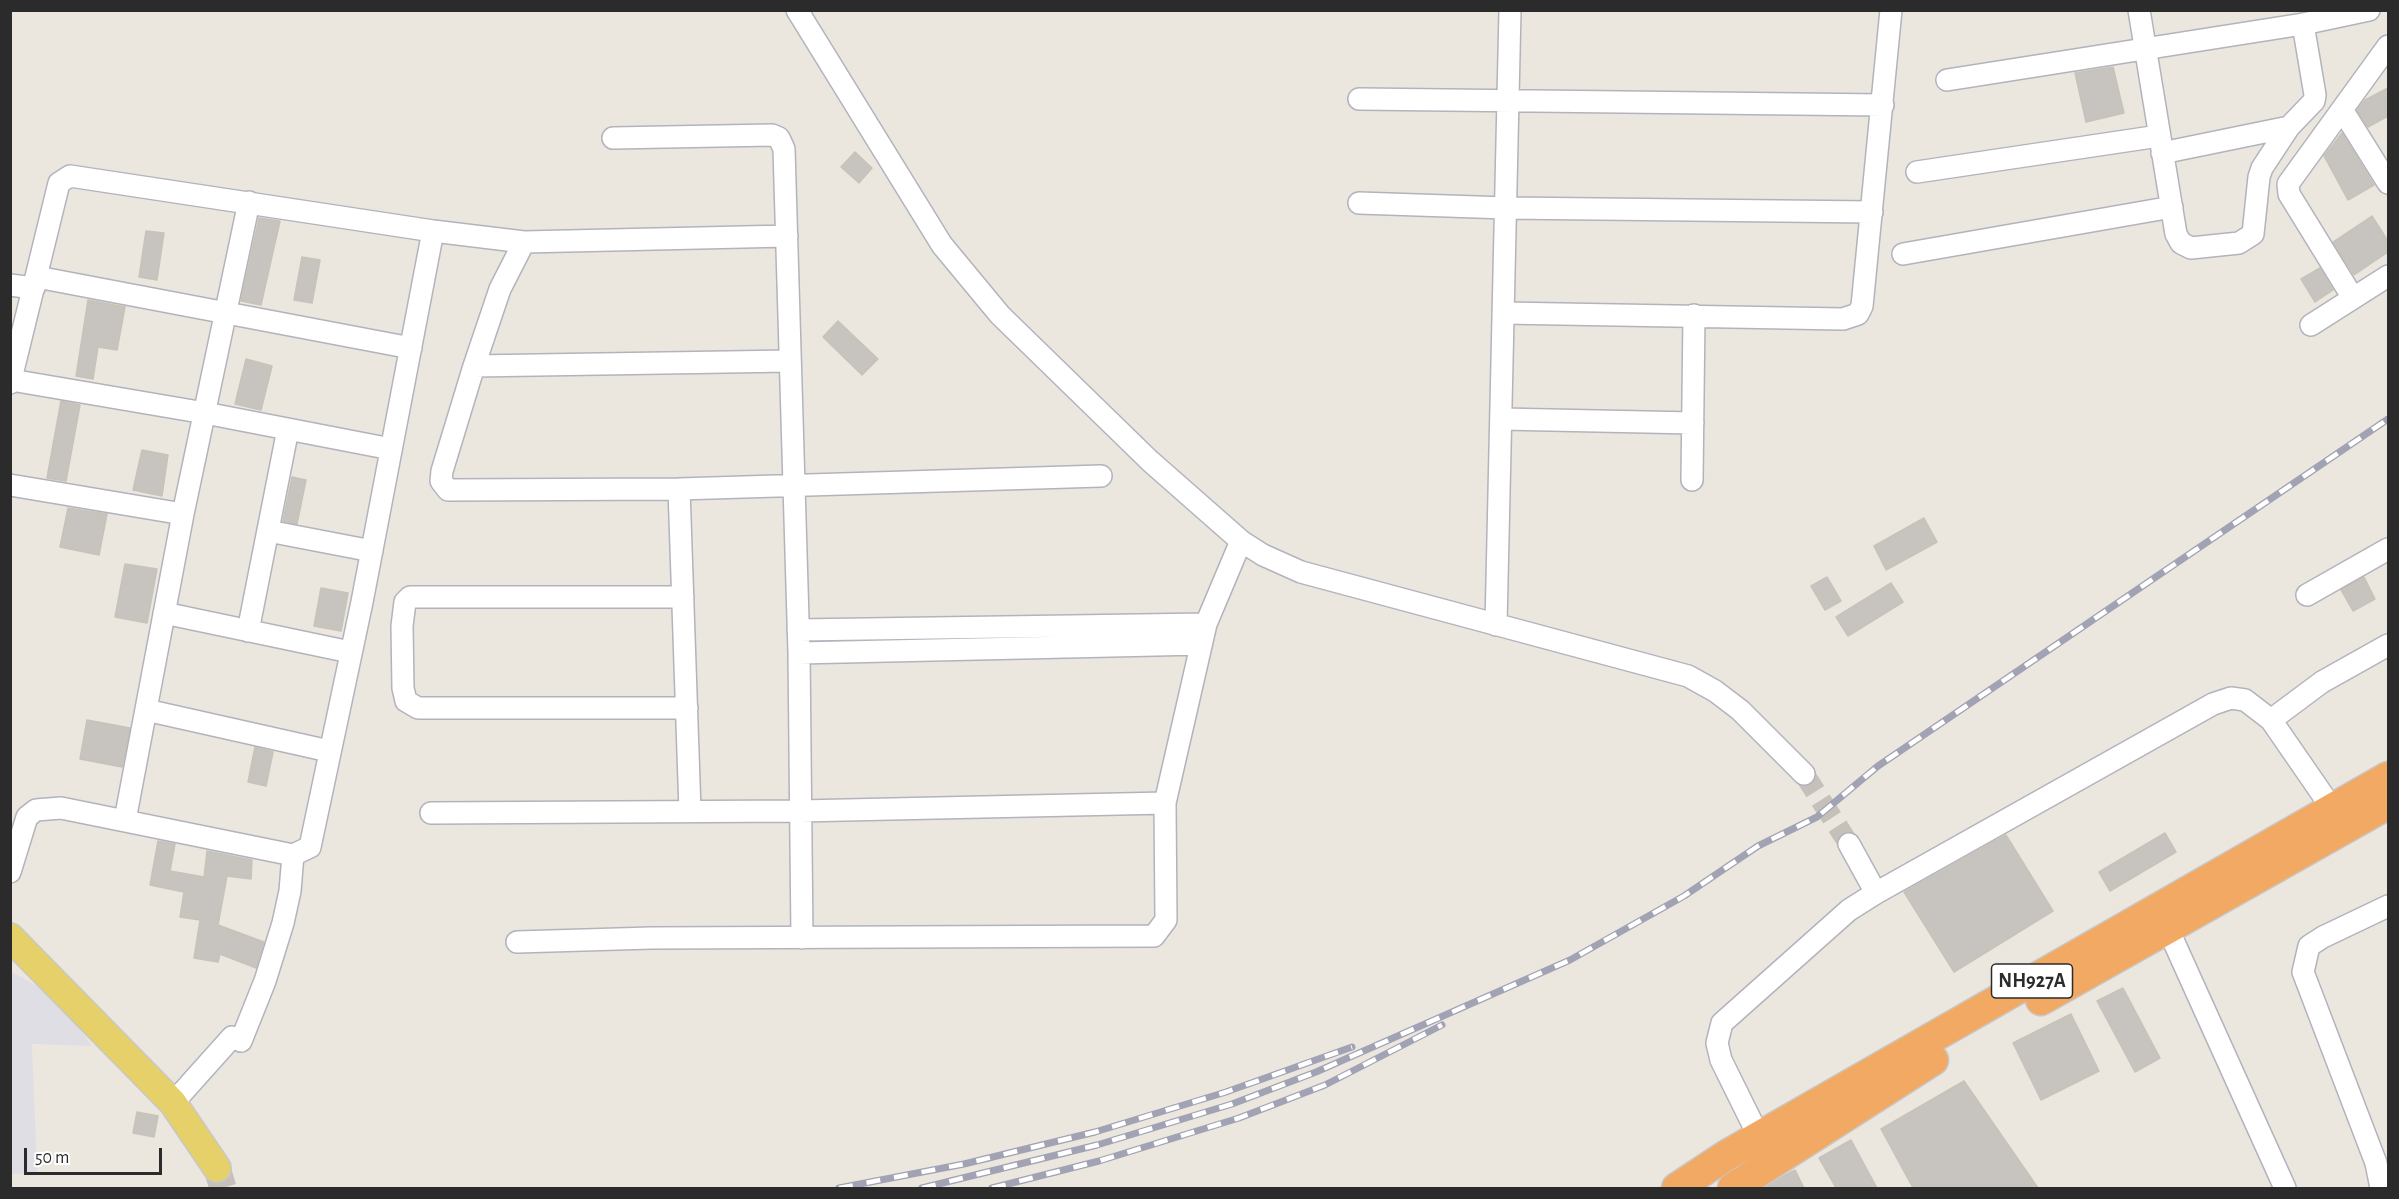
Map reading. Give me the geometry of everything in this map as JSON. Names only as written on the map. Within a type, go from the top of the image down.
[{"type":"highway","name":"NH927A","points":[[1733,1188],[1923,1065],[2168,929],[2339,819],[2388,777]]},
{"type":"highway","name":"NH927A","points":[[1677,1188],[1760,1136],[2339,819],[2388,804]]},
{"type":"main road","points":[[10,937],[172,1103],[217,1168]]},
{"type":"street","points":[[797,10],[942,245],[956,263],[1000,315],[1150,461],[1241,541],[1263,555],[1301,572],[1688,676],[1715,691],[1740,710],[1804,774]]},
{"type":"street","points":[[1496,625],[1510,10]]},
{"type":"street","points":[[1504,313],[1843,319],[1858,314],[1862,306],[1891,10]]},
{"type":"street","points":[[2139,10],[2176,234],[2185,247],[2239,243],[2253,234],[2259,177],[2289,127],[2307,110],[2315,95],[2303,24]]},
{"type":"street","points":[[1947,80],[2303,24],[2369,10]]},
{"type":"street","points":[[2353,298],[2288,189],[2290,180],[2343,111],[2388,46]]},
{"type":"street","points":[[1359,99],[1883,105]]},
{"type":"street","points":[[2343,111],[2388,183]]},
{"type":"street","points":[[1917,172],[2161,145],[2289,127]]},
{"type":"street","points":[[613,138],[762,134],[778,138],[784,149],[799,653],[802,938]]},
{"type":"street","points":[[391,449],[205,413],[11,382],[59,183],[70,176],[433,231],[524,242],[787,236]]},
{"type":"street","points":[[125,820],[183,514],[249,202]]},
{"type":"street","points":[[1359,203],[1506,208],[1872,212]]},
{"type":"street","points":[[1903,254],[2172,207]]},
{"type":"street","points":[[10,872],[27,817],[36,810],[61,808],[293,855],[304,851],[312,840],[372,551],[433,231]]},
{"type":"street","points":[[524,242],[500,289],[474,366],[442,471],[441,481],[448,490],[679,489],[1101,476]]},
{"type":"street","points":[[2311,325],[2388,276]]},
{"type":"street","points":[[10,285],[35,283],[226,313],[411,348]]},
{"type":"street","points":[[1692,480],[1694,315]]},
{"type":"street","points":[[474,366],[790,361]]},
{"type":"street","points":[[1502,419],[1693,423]]},
{"type":"street","points":[[248,631],[288,429]]},
{"type":"street","points":[[10,485],[183,514]]},
{"type":"street","points":[[679,489],[690,811]]},
{"type":"street","points":[[268,531],[372,551]]},
{"type":"street","points":[[517,942],[1154,936],[1166,920],[1165,803],[1206,624],[1241,541]]},
{"type":"street","points":[[2307,595],[2388,549]]},
{"type":"street","points":[[683,597],[410,597],[403,609],[403,688],[406,701],[418,708],[687,708]]},
{"type":"street","points":[[164,613],[350,652]]},
{"type":"street","points":[[798,630],[1206,624]]},
{"type":"street","points":[[799,653],[1201,644]]},
{"type":"street","points":[[2271,720],[2322,682],[2388,645]]},
{"type":"street","points":[[1771,1164],[1760,1136],[1721,1060],[1717,1043],[1722,1023],[1849,910],[1876,893],[2213,704],[2231,698],[2245,700],[2271,720],[2339,819]]},
{"type":"street","points":[[146,710],[329,751]]},
{"type":"street","points":[[431,813],[800,811],[1165,803]]},
{"type":"street","points":[[1849,844],[1876,893]]},
{"type":"street","points":[[172,1103],[237,1039],[265,981],[283,923],[290,891],[293,855]]},
{"type":"street","points":[[2381,1188],[2376,1163],[2303,972],[2310,946],[2323,937],[2388,906]]},
{"type":"street","points":[[2168,929],[2285,1188]]},
{"type":"shaded area","points":[[10,971],[56,996],[92,1046],[32,1044],[37,1173],[11,1174]]},
{"type":"building","points":[[2113,67],[2124,113],[2086,122],[2075,73]]},
{"type":"building","points":[[2388,88],[2388,116],[2368,127],[2357,110],[2365,100]]},
{"type":"building","points":[[2342,133],[2374,185],[2348,200],[2324,156]]},
{"type":"building","points":[[855,152],[872,168],[859,183],[841,167]]},
{"type":"building","points":[[2372,216],[2388,241],[2388,252],[2354,275],[2333,242]]},
{"type":"building","points":[[259,218],[280,221],[261,305],[241,301]]},
{"type":"building","points":[[146,231],[164,233],[157,280],[139,277]]},
{"type":"building","points":[[302,257],[320,260],[312,303],[294,300]]},
{"type":"building","points":[[2320,268],[2333,290],[2315,302],[2301,279]]},
{"type":"building","points":[[88,300],[125,307],[117,350],[98,347],[93,379],[76,376]]},
{"type":"building","points":[[838,321],[878,359],[862,375],[823,337]]},
{"type":"building","points":[[246,359],[272,366],[261,410],[235,404]]},
{"type":"building","points":[[61,401],[80,405],[66,481],[47,478]]},
{"type":"building","points":[[142,450],[168,455],[162,496],[133,490]]},
{"type":"building","points":[[292,477],[306,480],[297,524],[283,521]]},
{"type":"building","points":[[68,508],[107,514],[99,555],[60,547]]},
{"type":"building","points":[[1924,518],[1937,542],[1886,570],[1874,546]]},
{"type":"building","points":[[125,564],[157,569],[147,623],[115,617]]},
{"type":"building","points":[[1827,577],[1841,601],[1825,610],[1811,586]]},
{"type":"building","points":[[2364,577],[2375,599],[2353,611],[2341,590]]},
{"type":"building","points":[[1891,583],[1903,602],[1848,636],[1836,617]]},
{"type":"building","points":[[321,588],[348,593],[341,631],[314,626]]},
{"type":"building","points":[[87,720],[130,728],[122,767],[80,759]]},
{"type":"building","points":[[255,747],[273,752],[266,786],[248,782]]},
{"type":"building","points":[[2165,833],[2176,852],[2110,891],[2099,872]]},
{"type":"building","points":[[2006,835],[2053,911],[1954,972],[1904,892]]},
{"type":"building","points":[[158,841],[175,844],[170,871],[204,877],[207,851],[252,860],[251,879],[227,876],[218,925],[264,942],[256,968],[220,954],[218,962],[194,958],[200,920],[180,917],[184,892],[150,885]]},
{"type":"building","points":[[2123,988],[2160,1058],[2135,1072],[2097,1001]]},
{"type":"building","points":[[2071,1014],[2099,1071],[2041,1100],[2013,1043]]},
{"type":"building","points":[[1964,1081],[2038,1188],[1913,1188],[1881,1129]]},
{"type":"building","points":[[137,1112],[158,1116],[154,1137],[133,1133]]},
{"type":"building","points":[[1851,1140],[1877,1188],[1836,1188],[1819,1158]]},
{"type":"building","points":[[1795,1170],[1804,1188],[1764,1188],[1784,1176]]},
{"type":"tunnel","points":[[1804,774],[1849,844]]},
{"type":"tunnel","points":[[217,1168],[223,1188]]},
{"type":"railway","points":[[922,1188],[1097,1145],[1232,1104],[1316,1072],[1570,960],[1684,896],[1758,846],[1817,817],[1878,766],[2388,419]]},
{"type":"railway","points":[[992,1188],[1099,1161],[1239,1118],[1325,1085],[1442,1025]]},
{"type":"railway","points":[[839,1188],[964,1164],[1095,1132],[1226,1092],[1352,1047]]}]
